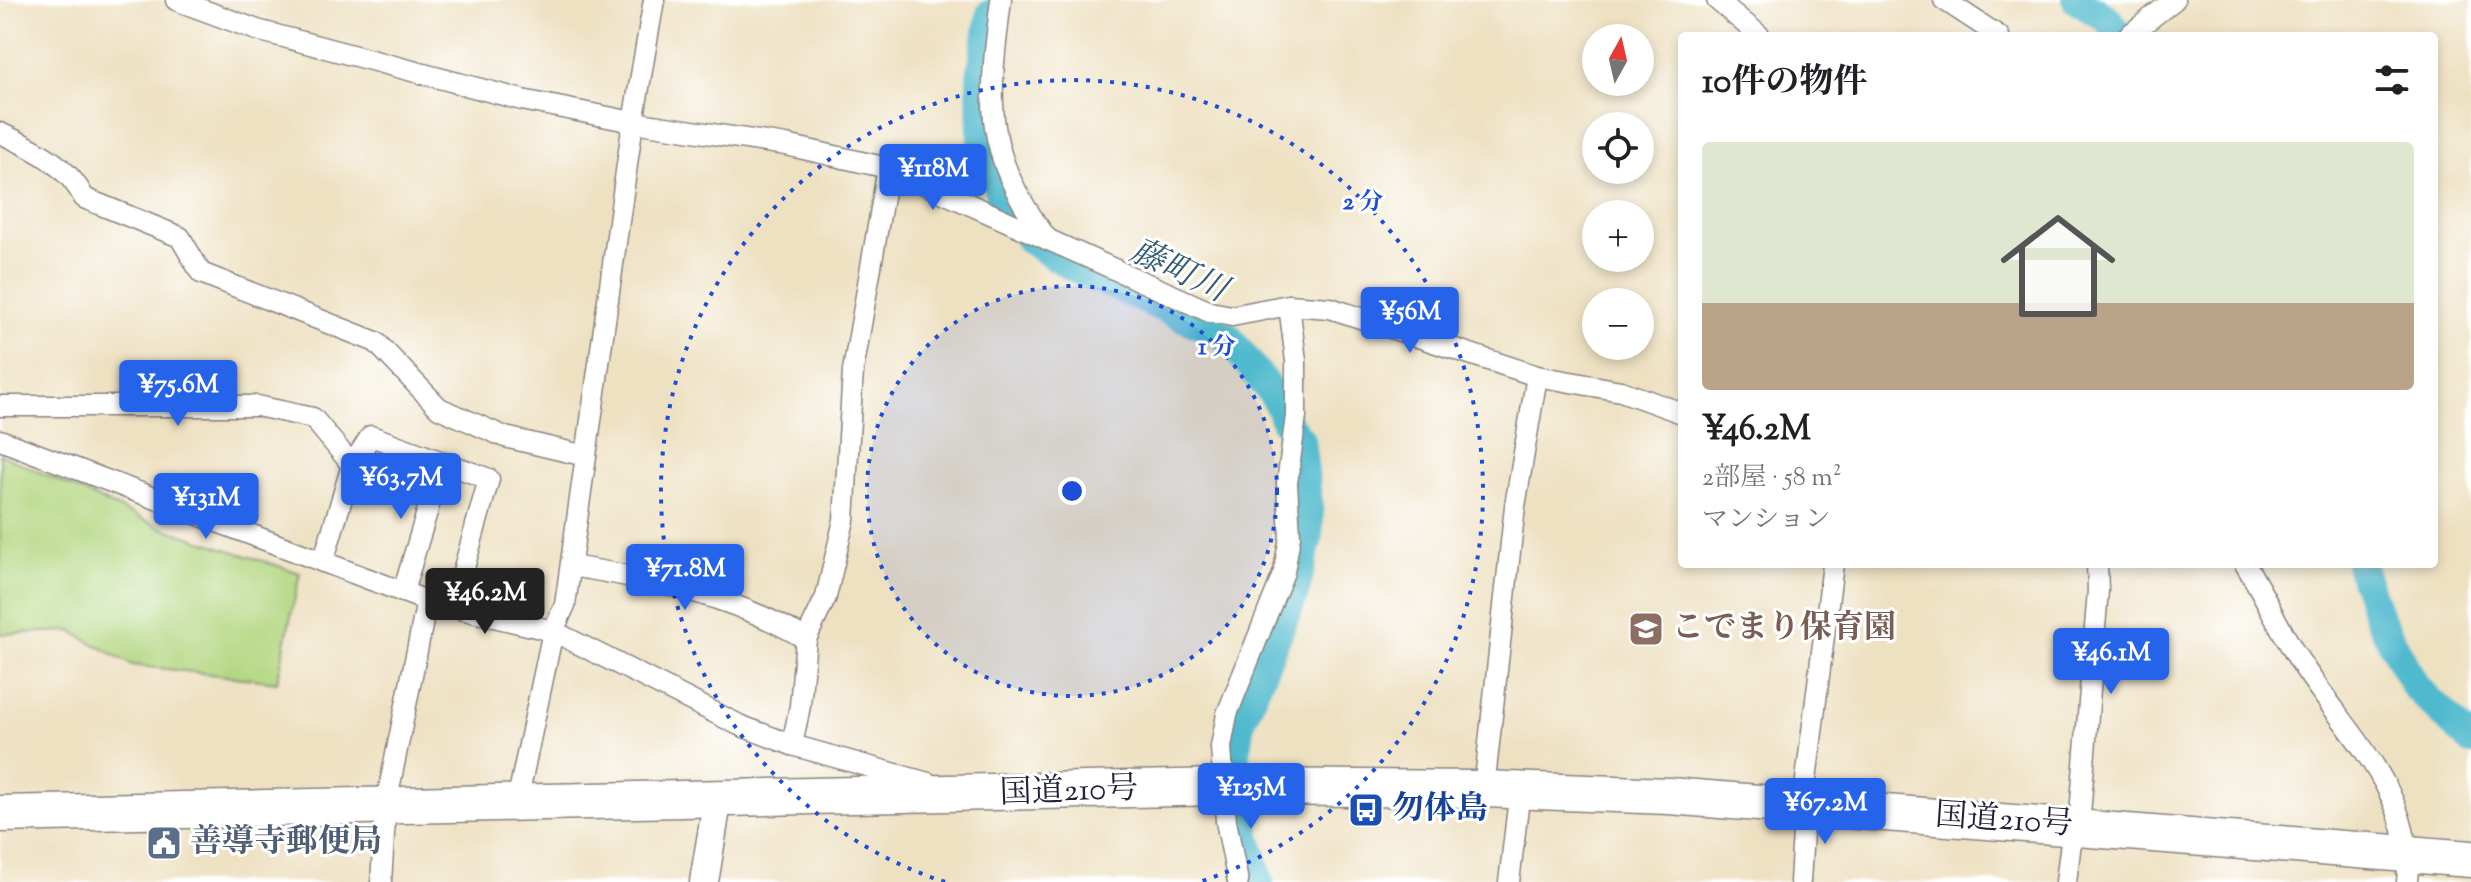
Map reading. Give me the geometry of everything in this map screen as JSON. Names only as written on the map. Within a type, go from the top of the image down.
[{"type":"highway","name":"国道210号","points":[[0,814],[718,797],[970,795],[1222,787],[1484,789],[1669,796],[2076,827],[2409,867],[2471,859]]},
{"type":"street","points":[[176,0],[257,30],[399,70],[522,100],[633,122],[786,145],[888,168],[1042,240],[1210,312],[1232,316],[1289,305],[1330,308],[1537,376],[1621,391],[1678,412]]},
{"type":"street","points":[[517,802],[553,631],[565,605],[633,122],[654,0]]},
{"type":"street","points":[[1001,0],[992,96],[999,153],[1007,177],[1042,240]]},
{"type":"street","points":[[1717,0],[1755,32]]},
{"type":"street","points":[[1944,0],[1993,32]]},
{"type":"street","points":[[2133,32],[2174,0]]},
{"type":"street","points":[[0,133],[35,149],[76,181],[84,198],[180,237],[201,273],[376,342],[439,408],[505,437],[586,456]]},
{"type":"street","points":[[792,745],[800,706],[806,639],[826,597],[842,533],[853,371],[888,168]]},
{"type":"street","points":[[1238,882],[1222,787],[1221,747],[1227,714],[1284,572],[1290,536],[1287,483],[1296,419],[1296,361],[1289,305]]},
{"type":"street","points":[[1484,789],[1515,506],[1537,376]]},
{"type":"street","points":[[0,406],[257,406],[313,418],[352,465]]},
{"type":"street","points":[[323,562],[352,465],[371,436],[489,479],[453,607]]},
{"type":"street","points":[[0,440],[427,601],[553,631],[739,725],[792,745],[970,795]]},
{"type":"street","points":[[403,592],[442,462]]},
{"type":"street","points":[[571,566],[642,577],[705,594],[770,618],[806,639]]},
{"type":"street","points":[[1800,882],[1807,807],[1806,780],[1832,568]]},
{"type":"street","points":[[2066,882],[2076,827],[2098,590],[2097,568]]},
{"type":"street","points":[[2247,568],[2303,667],[2390,789],[2409,867]]},
{"type":"street","points":[[381,882],[386,804],[427,601]]},
{"type":"street","points":[[1509,882],[1520,790]]},
{"type":"street","points":[[704,882],[718,797]]},
{"type":"green space","points":[[0,454],[162,528],[300,573],[277,682],[132,665],[71,631],[0,634]]},
{"type":"waterway","points":[[2077,0],[2108,19],[2116,32]]},
{"type":"waterway","name":"藤町川","points":[[991,14],[981,77],[982,140],[1002,198],[1030,240],[1073,267],[1228,337],[1275,397],[1286,422],[1300,440],[1309,515],[1308,537],[1294,594],[1239,726],[1234,773]]},
{"type":"waterway","points":[[2361,568],[2377,614],[2415,686],[2471,741]]},
{"type":"waterway","name":"藤町川","points":[[1236,800],[1259,882]]},
{"type":"place","name":"こでまり保育園","points":[[1646,629]]},
{"type":"place","name":"勿体島","points":[[1366,810]]},
{"type":"place","name":"善導寺郵便局","points":[[164,843]]}]
